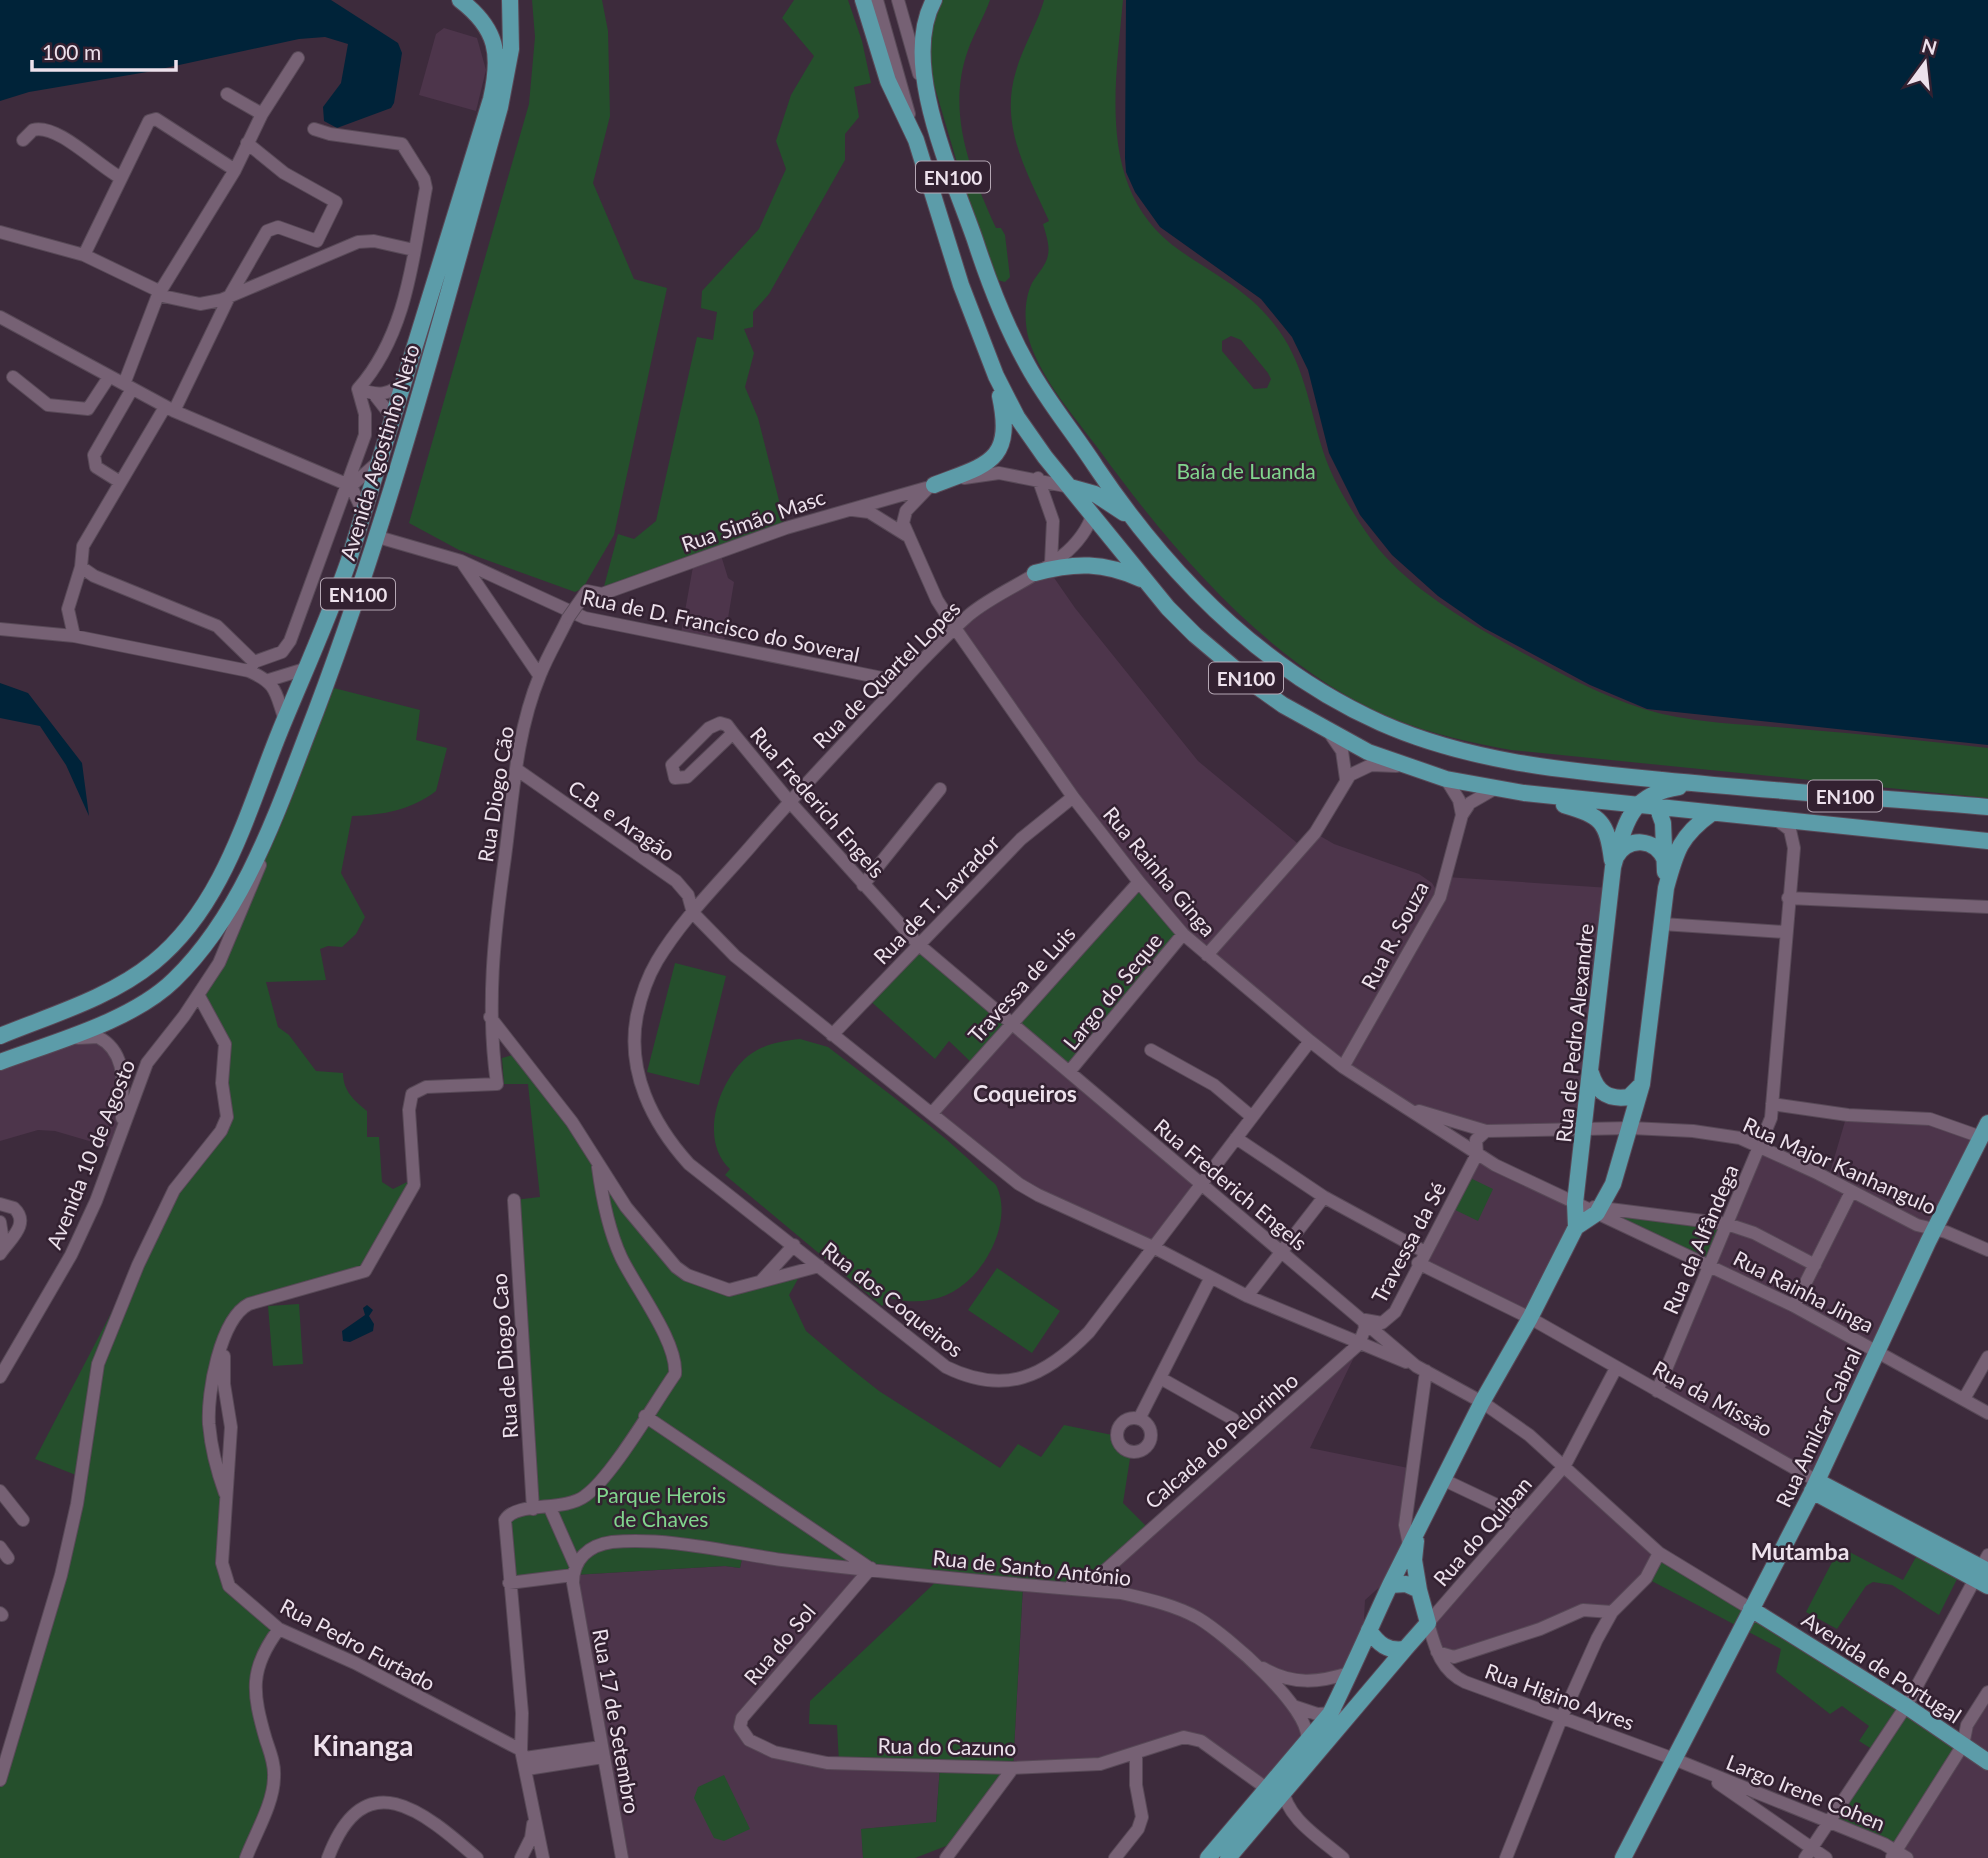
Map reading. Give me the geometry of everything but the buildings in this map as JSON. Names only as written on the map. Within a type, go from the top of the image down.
[{"type":"main road","name":"Avenida Agostinho Neto","points":[[0,1035],[126,982],[154,962],[191,925],[219,881],[335,600],[364,514],[392,417],[407,378],[496,75],[498,58],[493,41],[475,11],[460,0]]},
{"type":"main road","name":"Avenida Agostinho Neto","points":[[0,1062],[129,1011],[173,981],[203,948],[231,906],[284,795],[378,537],[500,107],[510,49],[509,0]]},
{"type":"main road","name":"EN100","points":[[863,0],[888,80],[916,140],[961,285],[996,376],[1031,438],[1146,582],[1195,635],[1227,663],[1282,704],[1329,732],[1368,752],[1447,779],[1524,793],[1635,805],[1655,800],[1712,813],[1988,841]]},
{"type":"main road","name":"EN100","points":[[934,0],[923,31],[924,88],[989,281],[1028,368],[1131,517],[1200,597],[1239,632],[1330,696],[1381,723],[1435,743],[1492,758],[1587,773],[1988,807]]},
{"type":"main road","points":[[931,486],[984,464],[1003,444],[1006,427],[996,376]]},
{"type":"main road","points":[[1086,450],[1094,472],[1093,513]]},
{"type":"main road","points":[[1070,486],[1095,494],[1131,517]]},
{"type":"main road","points":[[1035,573],[1088,563],[1118,569],[1146,582]]},
{"type":"main road","points":[[1587,773],[1625,782],[1655,800],[1665,860],[1666,888],[1642,1084],[1613,1184],[1590,1208]]},
{"type":"main road","points":[[1655,800],[1701,784]]},
{"type":"main road","points":[[1524,793],[1596,817],[1608,834],[1614,862]]},
{"type":"main road","points":[[1614,862],[1623,829],[1635,805]]},
{"type":"main road","points":[[1666,888],[1679,843],[1693,827],[1712,813]]},
{"type":"main road","points":[[1614,862],[1626,845],[1641,841],[1656,847],[1665,860]]},
{"type":"main road","name":"Rua de Pedro Alexandre","points":[[1530,1318],[1576,1227],[1590,1208],[1585,1129],[1614,862]]},
{"type":"main road","points":[[1591,1073],[1597,1088],[1612,1097],[1629,1097],[1642,1084]]},
{"type":"main road","name":"Rua Amilcar Cabral","points":[[1623,1858],[1815,1486],[1877,1350],[1984,1130]]},
{"type":"main road","points":[[1208,1858],[1330,1714],[1418,1525],[1482,1402],[1530,1318]]},
{"type":"main road","name":"Rua da Missão","points":[[1815,1486],[1984,1572]]},
{"type":"main road","points":[[1228,1858],[1405,1649],[1429,1627],[1414,1560],[1418,1525]]},
{"type":"main road","points":[[1390,1585],[1402,1583],[1419,1590]]},
{"type":"main road","name":"Avenida de Portugal","points":[[1751,1609],[1906,1706],[1988,1762]]},
{"type":"main road","points":[[1369,1630],[1375,1639],[1387,1648],[1405,1649]]},
{"type":"street","points":[[877,0],[916,140]]},
{"type":"street","points":[[898,0],[924,88]]},
{"type":"street","points":[[120,482],[96,467],[93,462],[97,448],[128,386],[159,294],[235,170],[262,114],[298,58]]},
{"type":"street","points":[[227,94],[262,114]]},
{"type":"street","points":[[85,255],[149,121],[156,119],[235,170]]},
{"type":"street","points":[[23,140],[33,130],[50,129],[121,178]]},
{"type":"street","points":[[314,129],[330,134],[402,144],[424,179],[426,187],[398,320],[379,362],[358,389]]},
{"type":"street","points":[[247,143],[284,173],[336,202],[317,242]]},
{"type":"street","points":[[74,636],[68,608],[88,533],[169,409],[229,296],[272,227],[317,242],[326,257]]},
{"type":"street","points":[[0,232],[85,255],[159,294],[200,304],[229,296],[358,242],[374,241],[414,250]]},
{"type":"street","points":[[0,317],[169,409],[349,485],[364,514]]},
{"type":"street","points":[[13,377],[48,405],[88,409],[108,377]]},
{"type":"street","points":[[358,389],[374,394],[388,393],[407,378]]},
{"type":"street","points":[[0,629],[74,636],[251,667],[282,652],[288,645],[349,485],[365,435],[365,414],[358,389]]},
{"type":"street","points":[[374,394],[392,417]]},
{"type":"street","points":[[349,485],[379,461]]},
{"type":"street","points":[[906,535],[903,523],[906,511],[931,486],[999,473],[1038,478],[1070,486]]},
{"type":"street","points":[[1038,478],[1053,521],[1051,563]]},
{"type":"street","name":"Rua Simão Masc","points":[[587,591],[602,594],[843,510],[931,486]]},
{"type":"street","points":[[843,510],[869,512],[906,535]]},
{"type":"street","name":"Rua de Quartel Lopes","points":[[693,913],[789,801],[955,628],[974,611],[1051,563],[1082,536],[1093,513]]},
{"type":"street","name":"Rua Rainha Ginga","points":[[906,535],[941,606],[955,628],[1073,797],[1183,934],[1343,1067],[1477,1154],[1590,1208]]},
{"type":"street","name":"Rua de D. Francisco do Soveral","points":[[378,537],[461,562],[585,618],[902,682]]},
{"type":"street","points":[[461,562],[539,675]]},
{"type":"street","points":[[81,567],[94,576],[217,626],[251,667],[269,680],[276,691],[285,720]]},
{"type":"street","name":"Rua Diogo Cão","points":[[490,1017],[495,927],[523,728],[539,675],[568,618],[587,591]]},
{"type":"street","points":[[941,606],[957,611],[974,611]]},
{"type":"street","points":[[269,680],[308,668]]},
{"type":"street","points":[[724,724],[733,733],[687,778],[677,779],[672,774],[672,765],[712,725],[724,724]]},
{"type":"street","points":[[1329,732],[1342,751],[1346,779]]},
{"type":"street","name":"Rua Frederich Engels","points":[[733,733],[789,801],[918,944],[1421,1369],[1482,1402],[1530,1435],[1659,1553],[1751,1609]]},
{"type":"street","points":[[1207,955],[1315,833],[1346,779],[1354,771],[1371,765],[1407,767]]},
{"type":"street","name":"C.B. e Aragão","points":[[516,769],[676,881],[688,895],[693,913],[735,956],[933,1112],[1019,1184],[1155,1248],[1210,1279],[1421,1369]]},
{"type":"street","points":[[1447,779],[1459,800],[1462,815]]},
{"type":"street","points":[[1462,815],[1470,803],[1496,788]]},
{"type":"street","points":[[863,885],[940,789]]},
{"type":"street","name":"Avenida 10 de Agosto","points":[[0,1377],[71,1255],[96,1202],[122,1124],[147,1063],[199,996],[240,916],[284,795]]},
{"type":"street","name":"Rua de T. Lavrador","points":[[832,1035],[1021,839],[1073,797]]},
{"type":"street","name":"Rua R. Souza","points":[[1343,1067],[1436,907],[1462,815]]},
{"type":"street","points":[[1776,820],[1790,830],[1794,848]]},
{"type":"street","points":[[1794,848],[1802,833],[1816,824]]},
{"type":"street","name":"Rua da Alfândega","points":[[1657,1391],[1771,1118],[1784,932],[1794,848]]},
{"type":"street","name":"Travessa de Luis","points":[[933,1112],[1139,882]]},
{"type":"street","points":[[1788,898],[1988,907]]},
{"type":"street","name":"Rua dos Coqueiros","points":[[693,913],[658,959],[641,997],[635,1051],[642,1090],[667,1137],[689,1164],[946,1367],[973,1379],[1004,1382],[1022,1378],[1066,1356],[1089,1332],[1155,1248],[1310,1041]]},
{"type":"street","points":[[1662,924],[1784,932]]},
{"type":"street","name":"Largo do Seque","points":[[1069,1072],[1183,934]]},
{"type":"street","points":[[0,1780],[61,1575],[79,1491],[98,1364],[138,1265],[174,1190],[221,1131],[226,1116],[222,1083],[225,1044],[199,996]]},
{"type":"street","points":[[490,1017],[493,1055],[513,1050],[519,1053]]},
{"type":"street","points":[[490,1017],[572,1122],[598,1167],[634,1217],[676,1267],[687,1275],[729,1290],[819,1266]]},
{"type":"street","points":[[53,1042],[98,1037],[117,1051],[122,1069],[122,1124]]},
{"type":"street","points":[[1151,1051],[1214,1085],[1252,1117]]},
{"type":"street","name":"Rua Pedro Furtado","points":[[225,1493],[209,1426],[210,1400],[222,1342],[239,1312],[249,1304],[365,1271],[415,1185],[409,1110],[412,1094],[426,1087],[497,1084],[493,1055]]},
{"type":"street","points":[[1772,1104],[1848,1115],[1930,1119],[1984,1130]]},
{"type":"street","name":"Rua Major Kanhangulo","points":[[1405,1107],[1486,1130],[1631,1128],[1728,1135],[1760,1146],[1917,1225],[1935,1229],[1988,1250]]},
{"type":"street","name":"Travessa da Sé","points":[[1361,1320],[1372,1323],[1387,1322],[1395,1312],[1477,1154],[1476,1140],[1486,1130]]},
{"type":"street","name":"Rua da Missão","points":[[1237,1138],[1324,1197],[1422,1258],[1657,1391],[1815,1486]]},
{"type":"street","points":[[543,1858],[524,1759],[505,1520],[515,1511],[550,1508],[576,1502],[587,1495],[599,1484],[675,1374],[676,1364],[669,1345],[620,1254],[607,1216],[598,1167]]},
{"type":"street","points":[[1794,1306],[1851,1192]]},
{"type":"street","points":[[1247,1296],[1324,1197]]},
{"type":"street","name":"Rua de Diogo Cao","points":[[514,1200],[533,1509]]},
{"type":"street","points":[[0,1205],[14,1208],[20,1220],[19,1230],[2,1251]]},
{"type":"street","points":[[1590,1208],[1727,1224],[1754,1233],[1815,1265]]},
{"type":"street","name":"Rua Rainha Jinga","points":[[1590,1208],[1794,1306],[1988,1413]]},
{"type":"street","points":[[0,1222],[2,1251]]},
{"type":"street","points":[[762,1280],[794,1245]]},
{"type":"street","points":[[1139,1419],[1162,1379],[1210,1279]]},
{"type":"street","points":[[1359,1344],[1365,1328],[1361,1320]]},
{"type":"street","name":"Rua Pedro Furtado","points":[[222,1342],[231,1427],[225,1493],[223,1576],[229,1586],[279,1629],[355,1663],[524,1759]]},
{"type":"street","name":"Calcada do Pelorinho","points":[[1060,1589],[1086,1583],[1110,1567],[1359,1344]]},
{"type":"street","points":[[1964,1399],[1988,1357]]},
{"type":"street","name":"Rua do Quiban","points":[[1429,1627],[1564,1465],[1616,1368]]},
{"type":"street","points":[[1409,1545],[1405,1525],[1421,1369]]},
{"type":"street","points":[[1162,1379],[1233,1419]]},
{"type":"street","points":[[210,1400],[227,1396]]},
{"type":"street","points":[[645,1416],[871,1568]]},
{"type":"street","points":[[209,1426],[231,1427]]},
{"type":"street","points":[[1442,1479],[1520,1516]]},
{"type":"street","points":[[0,1491],[23,1520]]},
{"type":"street","name":"Rua 17 de Setembro","points":[[550,1508],[574,1571],[574,1590],[622,1858]]},
{"type":"street","name":"Rua de Santo António","points":[[574,1571],[588,1550],[612,1542],[678,1544],[782,1560],[1121,1593],[1158,1603],[1199,1619],[1254,1663],[1292,1706],[1307,1728],[1307,1741]]},
{"type":"street","points":[[1506,1858],[1561,1719],[1612,1612],[1646,1578],[1659,1553]]},
{"type":"street","points":[[1110,1567],[1111,1583],[1121,1593]]},
{"type":"street","name":"Rua do Sol","points":[[759,1745],[743,1734],[740,1727],[742,1718],[871,1568]]},
{"type":"street","points":[[509,1583],[574,1571]]},
{"type":"street","points":[[1809,1853],[1906,1706],[1984,1572]]},
{"type":"street","points":[[1437,1652],[1454,1657],[1540,1629],[1583,1610],[1612,1612]]},
{"type":"street","name":"Rua Higino Ayres","points":[[1429,1627],[1437,1652],[1456,1677],[1701,1770]]},
{"type":"street","points":[[246,1858],[274,1779],[274,1764],[258,1713],[256,1671],[262,1652],[279,1629]]},
{"type":"street","name":"Rua de Santo António","points":[[1254,1663],[1279,1676],[1297,1681],[1320,1681],[1349,1673]]},
{"type":"street","points":[[1898,1856],[1963,1745],[1967,1725],[1988,1692]]},
{"type":"street","points":[[1292,1706],[1330,1714],[1361,1701]]},
{"type":"street","name":"Rua do Cazuno","points":[[759,1745],[790,1757],[827,1763],[1013,1768],[1100,1764],[1175,1739],[1194,1738],[1266,1788]]},
{"type":"street","points":[[524,1759],[602,1752]]},
{"type":"street","points":[[1115,1858],[1138,1829],[1142,1817],[1136,1785],[1136,1753]]},
{"type":"street","points":[[1285,1767],[1283,1792],[1294,1815],[1343,1858]]},
{"type":"street","points":[[947,1858],[1013,1768]]},
{"type":"street","points":[[1701,1770],[1809,1853],[1826,1858]]},
{"type":"street","name":"Largo Irene Cohen","points":[[1701,1770],[1829,1822],[1898,1856]]},
{"type":"street","points":[[328,1858],[342,1824],[368,1804],[386,1802],[404,1805],[420,1813],[477,1858]]},
{"type":"street","points":[[1266,1812],[1280,1811],[1294,1815]]},
{"type":"street","points":[[535,1814],[531,1838],[522,1858],[535,1858]]},
{"type":"shaded area","points":[[444,28],[477,38],[486,70],[476,111],[419,95],[436,34]]},
{"type":"shaded area","points":[[720,552],[728,578],[734,582],[723,648],[680,639],[694,561]]},
{"type":"shaded area","points":[[1048,569],[1075,608],[1198,761],[1302,847],[1315,833],[1334,844],[1419,874],[1432,883],[1440,896],[1446,877],[1610,888],[1585,1129],[1486,1131],[1405,1107],[1207,955],[1139,882],[955,628]]},
{"type":"shaded area","points":[[1011,1023],[1201,1185],[1155,1248],[1039,1194],[933,1112]]},
{"type":"shaded area","points":[[83,1037],[117,1051],[122,1124],[113,1148],[55,1131],[38,1130],[0,1141],[0,1061]]},
{"type":"shaded area","points":[[1908,1117],[1981,1137],[1817,1481],[1657,1391],[1760,1146],[1828,1179],[1846,1118]]},
{"type":"shaded area","points":[[1477,1154],[1588,1209],[1530,1318],[1418,1264]]},
{"type":"shaded area","points":[[1358,1349],[1310,1448],[1413,1469],[1409,1545],[1384,1583],[1365,1600],[1363,1638],[1349,1673],[1326,1680],[1270,1672],[1307,1728],[1266,1788],[1194,1738],[1111,1761],[1013,1768],[1023,1585],[1113,1586],[1110,1567]]},
{"type":"shaded area","points":[[1565,1465],[1659,1553],[1612,1612],[1596,1609],[1444,1656],[1428,1623]]},
{"type":"shaded area","points":[[743,1554],[871,1568],[748,1710],[743,1735],[790,1757],[940,1766],[936,1823],[862,1829],[863,1858],[622,1858],[573,1575],[725,1566],[740,1568]]},
{"type":"shaded area","points":[[1988,1692],[1988,1858],[1907,1858],[1896,1852]]},
{"type":"green space","points":[[532,0],[602,0],[608,31],[610,116],[593,183],[634,279],[667,288],[614,535],[583,588],[575,592],[459,550],[409,523],[529,104],[535,37]]},
{"type":"green space","points":[[794,0],[848,0],[862,41],[871,83],[854,87],[859,117],[845,134],[845,160],[769,294],[753,312],[753,327],[744,329],[754,353],[745,387],[758,418],[786,528],[602,594],[618,534],[634,539],[656,521],[697,337],[713,340],[717,312],[701,308],[702,291],[759,229],[786,169],[776,141],[791,95],[814,56],[782,18]]},
{"type":"green space","points":[[937,0],[990,0],[970,44],[962,73],[960,119],[978,185],[996,228],[1001,228],[1005,235],[1010,277],[1005,282],[997,280],[978,234],[930,71],[930,19]]},
{"type":"green space","name":"Baía de Luanda","points":[[1044,0],[1123,0],[1115,104],[1117,138],[1123,170],[1135,201],[1154,228],[1182,252],[1243,293],[1274,324],[1299,369],[1323,451],[1336,482],[1366,532],[1406,577],[1456,614],[1528,656],[1585,685],[1644,709],[1701,721],[1988,748],[1988,798],[1511,750],[1466,741],[1394,719],[1350,697],[1308,671],[1268,639],[1194,568],[1129,490],[1051,384],[1029,340],[1026,304],[1029,289],[1047,259],[1048,244],[1043,224],[1049,221],[1024,167],[1013,130],[1011,111],[1016,71]],"holes":[[[1231,336],[1241,340],[1268,373],[1271,379],[1267,388],[1254,389],[1222,351],[1222,341]]]},
{"type":"green space","points":[[326,686],[420,710],[416,740],[447,748],[436,791],[417,803],[397,810],[352,816],[341,873],[365,917],[356,934],[342,947],[328,946],[320,949],[326,980],[266,982],[278,1027],[289,1035],[316,1071],[343,1073],[347,1090],[367,1111],[367,1137],[379,1137],[382,1182],[393,1189],[415,1178],[370,1263],[249,1304],[234,1320],[210,1406],[225,1493],[223,1575],[279,1629],[256,1672],[274,1779],[246,1858],[0,1858],[0,1780],[81,1477],[35,1459],[158,1223],[221,1131],[226,1053],[199,996],[219,963]]},
{"type":"green space","points":[[1139,882],[1183,934],[1070,1072],[1011,1023],[974,1065],[949,1041],[935,1059],[867,998],[918,944],[1011,1022]]},
{"type":"green space","points":[[675,963],[726,976],[699,1085],[647,1072]]},
{"type":"green space","points":[[800,1039],[828,1047],[929,1125],[996,1185],[1002,1210],[993,1246],[973,1276],[955,1291],[924,1301],[890,1298],[882,1306],[725,1175],[730,1169],[720,1157],[714,1126],[716,1110],[728,1080],[754,1052],[773,1044]]},
{"type":"green space","name":"Parque Herois de Chaves","points":[[519,1053],[676,1267],[715,1287],[803,1270],[789,1295],[806,1331],[879,1391],[1000,1468],[1018,1444],[1041,1457],[1064,1425],[1117,1436],[1121,1446],[1131,1452],[1123,1503],[1149,1529],[1086,1583],[1023,1585],[1013,1768],[945,1858],[946,1846],[915,1858],[863,1858],[861,1829],[936,1822],[940,1766],[839,1763],[837,1725],[809,1724],[810,1701],[941,1577],[743,1554],[740,1568],[725,1566],[573,1575],[509,1583],[504,1524],[533,1509],[514,1200],[540,1197],[528,1084],[504,1084],[502,1058]]},
{"type":"green space","points":[[1462,1174],[1493,1189],[1478,1221],[1447,1206]]},
{"type":"green space","points":[[1597,1213],[1727,1224],[1710,1266]]},
{"type":"green space","points":[[997,1268],[1060,1311],[1032,1353],[968,1310]]},
{"type":"green space","points":[[299,1304],[303,1364],[273,1366],[268,1306]]},
{"type":"green space","points":[[1840,1547],[1903,1580],[1916,1557],[1958,1577],[1939,1615],[1892,1585],[1873,1582],[1866,1586],[1837,1629],[1806,1612]]},
{"type":"green space","points":[[1659,1553],[1963,1745],[1896,1852],[1829,1822],[1875,1751],[1859,1741],[1869,1726],[1842,1706],[1830,1714],[1776,1672],[1781,1649],[1646,1578]]},
{"type":"green space","points":[[724,1775],[750,1829],[724,1841],[714,1838],[694,1798],[698,1787]]},
{"type":"water","points":[[0,0],[331,0],[398,43],[402,53],[394,103],[391,108],[337,128],[324,121],[323,107],[341,83],[348,44],[325,37],[299,39],[147,72],[29,92],[0,101]]},
{"type":"water","points":[[1126,0],[1988,0],[1988,745],[1647,709],[1590,685],[1484,628],[1438,596],[1392,555],[1360,515],[1329,453],[1308,370],[1292,337],[1261,299],[1160,227],[1135,192],[1126,172],[1125,158]]},
{"type":"water","points":[[0,683],[28,693],[82,763],[89,816],[66,765],[40,726],[0,718]]},
{"type":"water","points":[[367,1305],[373,1310],[369,1316],[374,1324],[373,1331],[350,1342],[343,1341],[342,1331],[365,1315],[363,1308]]},
{"type":"district","name":"Coqueiros","points":[[1025,1093]]},
{"type":"district","name":"Mutamba","points":[[1800,1551]]},
{"type":"district","name":"Kinanga","points":[[363,1745]]}]
